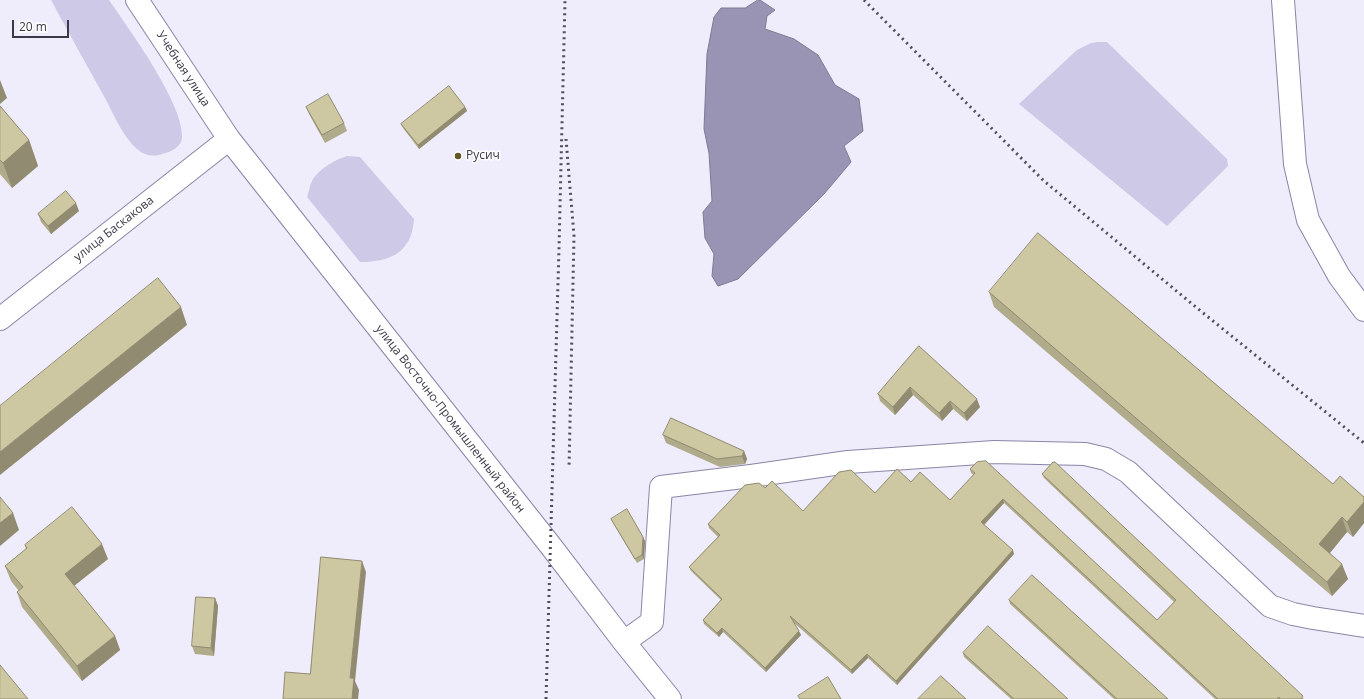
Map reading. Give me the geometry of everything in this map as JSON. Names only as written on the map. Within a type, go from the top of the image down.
[{"type":"street","name":"Учебная улица","points":[[137,0],[229,139]]},
{"type":"street","points":[[1283,0],[1295,164],[1308,220],[1339,276],[1364,310]]},
{"type":"street","name":"улица Баскакова","points":[[0,318],[229,139]]},
{"type":"street","name":"улица Восточно-Промышленный район","points":[[229,139],[670,699]]},
{"type":"street","points":[[624,642],[652,622],[661,487],[848,462],[994,452],[1085,454],[1106,459],[1128,472],[1270,606],[1294,614],[1364,626]]},
{"type":"shaded area","points":[[51,0],[109,0],[154,67],[175,106],[181,124],[182,138],[180,144],[175,149],[152,156],[137,149],[127,138]]},
{"type":"shaded area","points":[[758,0],[775,10],[767,16],[765,29],[794,39],[818,55],[835,85],[859,99],[863,131],[844,146],[851,162],[824,194],[738,279],[718,286],[712,276],[714,254],[705,238],[703,212],[712,201],[709,153],[704,129],[707,54],[714,17],[721,8],[745,8]]},
{"type":"shaded area","points":[[1107,42],[1227,159],[1228,166],[1167,226],[1019,104],[1077,50],[1091,43]]},
{"type":"shaded area","points":[[347,156],[360,157],[414,219],[409,240],[398,253],[390,257],[371,262],[360,262],[307,197],[312,181],[316,175],[328,165]]},
{"type":"building","points":[[449,86],[465,107],[418,145],[401,124]]},
{"type":"building","points":[[328,94],[344,123],[322,135],[306,107]]},
{"type":"building","points":[[0,106],[29,140],[3,163],[0,160]]},
{"type":"building","points":[[66,191],[76,203],[48,226],[38,214]]},
{"type":"building","points":[[1038,233],[1333,484],[1340,476],[1364,497],[1364,502],[1347,522],[1342,517],[1319,544],[1342,564],[1327,582],[989,292]]},
{"type":"building","points":[[158,278],[181,307],[0,452],[0,406]]},
{"type":"building","points":[[919,346],[977,399],[964,413],[950,401],[939,413],[910,387],[893,407],[878,394]]},
{"type":"building","points":[[671,418],[744,451],[742,456],[717,459],[663,435]]},
{"type":"building","points":[[986,461],[1157,620],[1176,600],[1042,474],[1053,462],[1055,462],[1303,696],[1301,699],[1280,699],[1279,697],[1277,699],[1218,699],[1003,499],[981,522],[1013,550],[896,681],[867,654],[851,670],[790,616],[799,631],[765,668],[722,628],[717,633],[703,620],[722,599],[689,567],[720,535],[708,524],[745,485],[759,483],[765,488],[772,481],[803,511],[839,472],[851,470],[875,493],[897,469],[911,482],[920,472],[950,500],[975,473],[970,469],[977,462]]},
{"type":"building","points":[[0,497],[13,513],[0,523]]},
{"type":"building","points":[[72,507],[102,544],[65,574],[115,636],[77,666],[17,592],[23,587],[5,566],[27,548],[25,545]]},
{"type":"building","points":[[627,509],[643,537],[642,555],[635,559],[611,519]]},
{"type":"building","points":[[321,557],[362,561],[350,678],[354,678],[352,699],[283,699],[285,672],[310,674]]},
{"type":"building","points":[[1032,575],[1168,699],[1117,699],[1009,600]]},
{"type":"building","points":[[196,597],[215,598],[211,648],[192,646]]},
{"type":"building","points":[[988,626],[1068,699],[1014,699],[963,653]]},
{"type":"building","points":[[0,665],[28,699],[0,699]]},
{"type":"building","points":[[941,676],[966,699],[918,699]]},
{"type":"building","points":[[828,677],[841,699],[800,699],[798,696]]},
{"type":"railway","points":[[546,699],[565,0]]},
{"type":"railway","points":[[864,0],[1044,181],[1197,308],[1364,443]]},
{"type":"railway","points":[[566,139],[574,236],[569,468]]},
{"type":"place","name":"Русич","points":[[458,156]]}]
